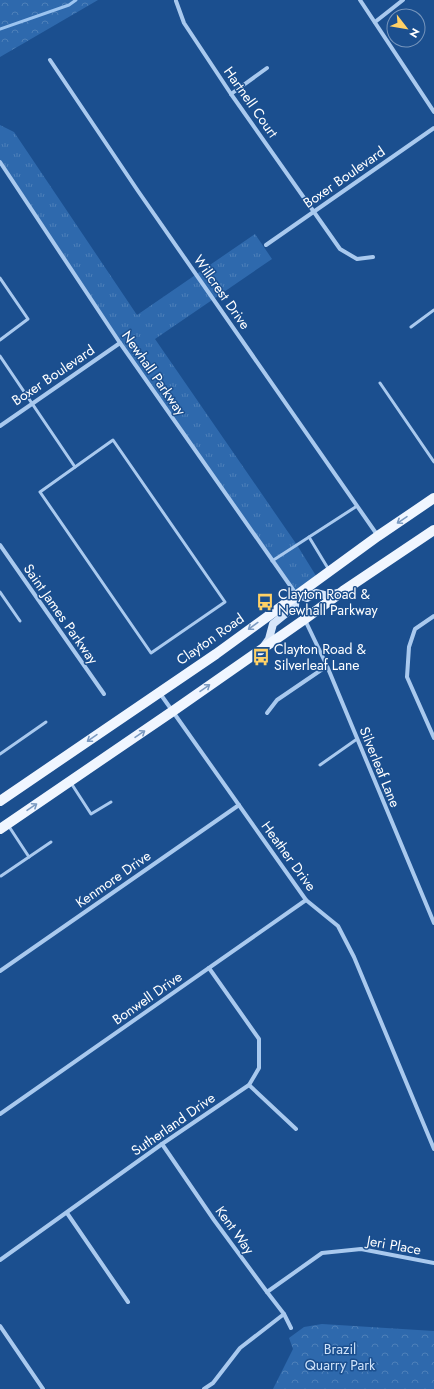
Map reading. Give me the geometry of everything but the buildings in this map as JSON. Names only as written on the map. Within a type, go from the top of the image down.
[{"type":"main road","name":"Clayton Road","points":[[0,801],[216,654],[296,594],[434,498]]},
{"type":"main road","points":[[3,827],[434,530]]},
{"type":"main road","points":[[262,649],[269,639],[273,624],[295,606],[296,594],[307,598],[316,593],[328,596],[344,591]]},
{"type":"street","points":[[360,0],[434,112]]},
{"type":"street","points":[[375,22],[403,0]]},
{"type":"street","name":"Hartnell Court","points":[[176,1],[184,23],[231,94],[340,249],[356,259],[373,257]]},
{"type":"street","name":"Willcrest Drive","points":[[50,60],[138,191],[378,536]]},
{"type":"street","points":[[231,94],[267,68]]},
{"type":"street","name":"Boxer Boulevard","points":[[266,245],[434,128]]},
{"type":"street","name":"Newhall Parkway","points":[[0,162],[120,343],[296,594]]},
{"type":"street","name":"Boxer Boulevard","points":[[0,426],[120,343]]},
{"type":"street","name":"Saint James Parkway","points":[[0,545],[104,694]]},
{"type":"street","points":[[434,616],[416,629],[409,647],[407,677],[434,738]]},
{"type":"street","name":"Silverleaf Lane","points":[[305,619],[327,666],[434,923]]},
{"type":"street","points":[[267,713],[277,700],[327,666]]},
{"type":"street","name":"Heather Drive","points":[[159,692],[306,900],[338,926],[354,957],[434,1149]]},
{"type":"street","name":"Kenmore Drive","points":[[0,971],[239,806]]},
{"type":"street","name":"Bonwell Drive","points":[[0,1114],[306,900]]},
{"type":"street","name":"Sutherland Drive","points":[[0,1260],[162,1144],[249,1085],[259,1068],[259,1039],[209,968]]},
{"type":"street","points":[[249,1085],[296,1129]]},
{"type":"street","name":"Kent Way","points":[[162,1144],[214,1220],[266,1292],[284,1314],[291,1328]]},
{"type":"street","points":[[67,1213],[128,1302]]},
{"type":"street","name":"Jeri Place","points":[[266,1292],[322,1253],[361,1249],[434,1263]]},
{"type":"street","points":[[204,1389],[213,1383],[240,1348],[284,1314]]},
{"type":"street","points":[[0,1326],[43,1389]]},
{"type":"lane","points":[[0,278],[28,319],[0,340]]},
{"type":"lane","points":[[411,327],[434,310]]},
{"type":"lane","points":[[0,356],[75,467]]},
{"type":"lane","points":[[380,383],[434,462]]},
{"type":"lane","points":[[113,440],[224,602],[150,653],[40,492],[75,467],[113,440]]},
{"type":"lane","points":[[272,561],[357,506]]},
{"type":"lane","points":[[309,538],[330,570]]},
{"type":"lane","points":[[0,592],[20,621]]},
{"type":"lane","points":[[0,753],[46,722]]},
{"type":"lane","points":[[320,765],[357,739]]},
{"type":"lane","points":[[70,781],[91,814],[111,802]]},
{"type":"lane","points":[[3,827],[29,857]]},
{"type":"lane","points":[[1,876],[51,842]]},
{"type":"green space","points":[[0,0],[98,0],[0,57]]},
{"type":"green space","points":[[0,125],[14,132],[137,315],[255,234],[272,259],[155,339],[297,545],[318,579],[296,594],[120,343],[0,162]]},
{"type":"green space","name":"Brazil Quarry Park","points":[[322,1324],[434,1331],[434,1389],[273,1389],[293,1349],[289,1338],[304,1327]]},
{"type":"waterway","points":[[0,29],[69,5],[76,0]]},
{"type":"place","name":"Clayton Road & Newhall Parkway","points":[[265,602]]},
{"type":"place","name":"Clayton Road & Silverleaf Lane","points":[[261,657]]}]
